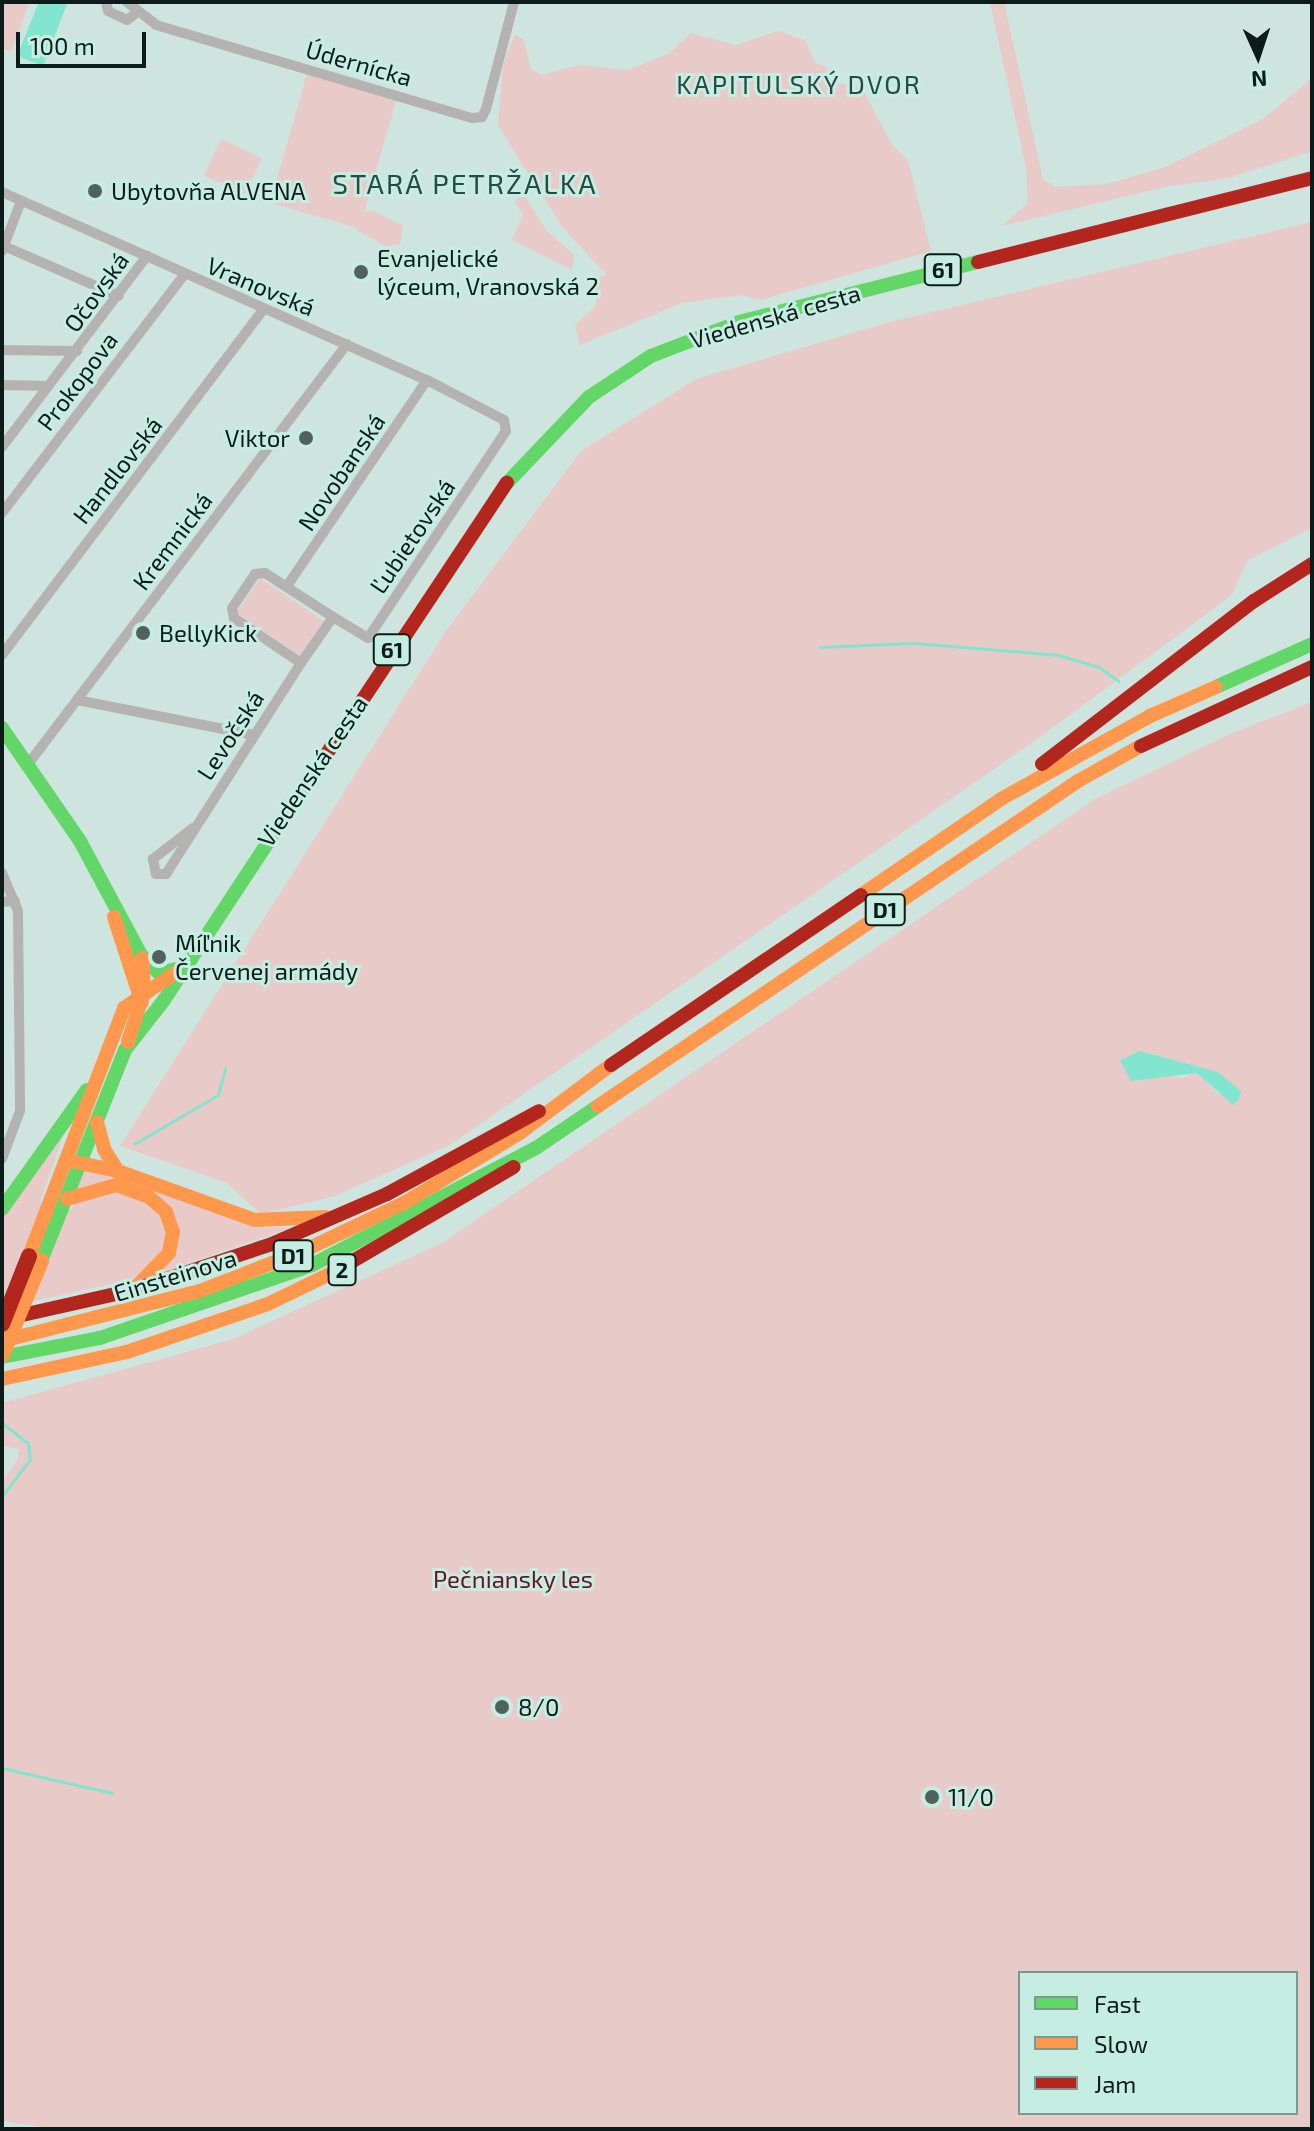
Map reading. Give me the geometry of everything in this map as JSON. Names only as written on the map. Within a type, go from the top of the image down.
[{"type":"main road","name":"Viedenská cesta","points":[[2,1322],[67,1199],[125,1050],[490,505],[528,455],[603,386],[651,356],[739,322],[1312,178]]},
{"type":"main road","points":[[1001,799],[1254,601],[1312,564]]},
{"type":"main road","points":[[1001,799],[1140,721],[1312,644]]},
{"type":"main road","points":[[1248,697],[1312,667]]},
{"type":"main road","points":[[1248,697],[1312,680]]},
{"type":"main road","name":"D1","points":[[2,1356],[142,1327],[257,1288],[362,1242],[536,1148],[1078,781],[1164,733],[1248,697]]},
{"type":"main road","points":[[2,728],[29,763],[107,889],[141,955],[159,973],[176,976]]},
{"type":"main road","name":"D1","points":[[2,1341],[150,1307],[303,1251],[443,1181],[520,1133],[555,1103],[1001,799]]},
{"type":"main road","points":[[107,889],[126,968],[141,997]]},
{"type":"main road","points":[[125,1050],[141,997],[141,955]]},
{"type":"main road","points":[[124,1008],[126,968]]},
{"type":"main road","name":"Viedenská cesta","points":[[2,1356],[62,1172],[124,1008],[141,997],[154,1002],[176,976]]},
{"type":"main road","points":[[2,1209],[100,1073]]},
{"type":"main road","name":"Einsteinova","points":[[2,1322],[133,1290],[338,1216],[555,1103]]},
{"type":"main road","points":[[97,1122],[104,1149],[118,1171]]},
{"type":"main road","name":"2","points":[[2,1379],[177,1337],[324,1279],[458,1205],[536,1148]]},
{"type":"main road","points":[[62,1172],[82,1161]]},
{"type":"main road","name":"2","points":[[82,1161],[255,1220],[338,1216]]},
{"type":"main road","points":[[67,1199],[87,1189],[116,1185],[149,1197],[166,1212],[173,1232],[169,1253],[133,1290]]},
{"type":"street","name":"Údernícka","points":[[106,2],[108,11],[127,20],[136,13]]},
{"type":"street","name":"Údernícka","points":[[127,2],[136,13],[156,25],[482,117],[514,2]]},
{"type":"street","name":"Vranovská","points":[[2,192],[427,380],[504,420]]},
{"type":"street","points":[[21,201],[3,248],[119,296]]},
{"type":"street","name":"Očovská","points":[[2,447],[147,256]]},
{"type":"street","name":"Prokopova","points":[[2,513],[184,275]]},
{"type":"street","name":"Handlovská","points":[[2,655],[263,310]]},
{"type":"street","name":"Kremnická","points":[[29,763],[347,344]]},
{"type":"street","name":"Očovská","points":[[2,350],[77,351]]},
{"type":"street","name":"Novobanská","points":[[287,586],[427,380]]},
{"type":"street","points":[[2,385],[48,386]]},
{"type":"street","name":"Ľubietovská","points":[[333,617],[368,638],[506,431],[504,420]]},
{"type":"street","points":[[301,663],[233,613],[255,574],[265,573],[333,617]]},
{"type":"street","name":"Levočská","points":[[193,828],[153,859],[156,874],[166,874],[253,735],[333,617]]},
{"type":"street","points":[[77,700],[253,735]]},
{"type":"street","points":[[2,873],[15,901],[20,1111],[2,1159]]},
{"type":"street","points":[[2,902],[15,901]]},
{"type":"green space","points":[[2,2],[30,2],[11,52],[2,48]]},
{"type":"green space","points":[[990,2],[1004,2],[1043,179],[1055,187],[1107,184],[1165,167],[1263,119],[1312,78],[1312,151],[1229,178],[1165,187],[1002,226],[1028,203],[1026,168]]},
{"type":"green space","points":[[778,31],[806,41],[815,63],[825,66],[834,83],[862,88],[892,145],[908,160],[931,251],[760,300],[741,295],[682,303],[580,345],[575,325],[596,306],[597,277],[607,275],[563,228],[498,126],[503,65],[515,34],[524,40],[531,69],[542,75],[579,65],[628,70],[668,54],[691,33],[736,45]]},
{"type":"green space","points":[[307,74],[396,100],[359,228],[270,203]]},
{"type":"green space","points":[[221,139],[262,158],[245,194],[204,175]]},
{"type":"green space","points":[[521,189],[546,230],[574,255],[572,270],[512,240],[523,215],[515,202]]},
{"type":"green space","points":[[371,210],[403,226],[400,244],[388,247],[356,230],[359,214]]},
{"type":"green space","points":[[1312,222],[1312,528],[1247,561],[1232,595],[1039,738],[450,1145],[332,1197],[261,1214],[225,1182],[120,1146],[446,631],[581,451],[696,379],[890,322]]},
{"type":"green space","points":[[260,578],[324,621],[300,656],[237,613]]},
{"type":"green space","name":"Pečniansky les","points":[[1312,702],[1312,2129],[56,2129],[2,2121],[2,1481],[17,1461],[19,1449],[2,1445],[2,1403],[233,1339],[442,1243],[1095,799],[1230,734]],"holes":[[[1141,1051],[1218,1072],[1233,1087],[1218,1094],[1197,1072],[1183,1078],[1126,1069],[1120,1060]]]},
{"type":"green space","points":[[66,1127],[40,1202],[71,1210],[78,1199],[118,1190],[159,1210],[169,1241],[149,1271],[129,1280],[2,1308],[2,1217]]},
{"type":"green space","points":[[86,1164],[257,1227],[290,1228],[160,1273],[176,1222],[110,1180],[77,1189]]},
{"type":"shaded area","points":[[39,2],[67,4],[43,66],[17,56]]},
{"type":"shaded area","points":[[1140,1051],[1218,1072],[1241,1091],[1239,1099],[1233,1105],[1197,1073],[1131,1081],[1120,1060]]},
{"type":"waterway","points":[[820,647],[914,643],[1059,655],[1099,667],[1118,681]]},
{"type":"waterway","points":[[134,1144],[218,1095],[225,1068]]},
{"type":"waterway","points":[[2,1423],[28,1443],[30,1459],[2,1496]]},
{"type":"waterway","points":[[2,1768],[112,1793]]},
{"type":"traffic: fast","points":[[507,483],[589,397],[651,356],[739,322],[978,262]]},
{"type":"traffic: fast","points":[[1216,687],[1312,644]]},
{"type":"traffic: fast","points":[[2,728],[80,841],[141,955],[159,973],[177,969]]},
{"type":"traffic: fast","points":[[41,1261],[125,1050],[164,1000],[300,794]]},
{"type":"traffic: fast","points":[[2,1209],[87,1090]]},
{"type":"traffic: fast","points":[[2,1357],[100,1338],[312,1265],[536,1148],[598,1106]]},
{"type":"traffic: slow","points":[[861,895],[1001,799],[1150,716],[1216,687]]},
{"type":"traffic: slow","points":[[598,1106],[1078,781],[1141,746]]},
{"type":"traffic: slow","points":[[114,917],[142,1003]]},
{"type":"traffic: slow","points":[[128,1042],[144,992],[142,958]]},
{"type":"traffic: slow","points":[[29,1256],[124,1008],[175,973]]},
{"type":"traffic: slow","points":[[2,1341],[200,1291],[303,1251],[406,1202],[520,1133],[611,1065]]},
{"type":"traffic: slow","points":[[97,1122],[104,1149],[118,1171]]},
{"type":"traffic: slow","points":[[75,1162],[118,1171],[255,1220],[325,1217]]},
{"type":"traffic: slow","points":[[67,1199],[116,1185],[149,1197],[166,1212],[173,1232],[169,1253],[137,1286]]},
{"type":"traffic: slow","points":[[2,1355],[41,1261]]},
{"type":"traffic: slow","points":[[2,1379],[127,1352],[268,1304],[334,1272]]},
{"type":"traffic: jam","points":[[978,262],[1312,178]]},
{"type":"traffic: jam","points":[[300,794],[507,483]]},
{"type":"traffic: jam","points":[[1042,764],[1254,601],[1312,564]]},
{"type":"traffic: jam","points":[[1141,746],[1312,667]]},
{"type":"traffic: jam","points":[[611,1065],[861,895]]},
{"type":"traffic: jam","points":[[9,1318],[133,1290],[272,1244],[387,1194],[539,1111]]},
{"type":"traffic: jam","points":[[334,1272],[514,1167]]},
{"type":"traffic: jam","points":[[2,1324],[29,1256]]},
{"type":"place","name":"Ubytovňa ALVENA","points":[[95,191]]},
{"type":"place","name":"Evanjelické lýceum, Vranovská 2","points":[[361,272]]},
{"type":"place","name":"Viktor","points":[[306,438]]},
{"type":"place","name":"BellyKick","points":[[143,633]]},
{"type":"place","name":"Míľnik Červenej armády","points":[[159,957]]},
{"type":"place","name":"8/0","points":[[502,1707]]},
{"type":"place","name":"11/0","points":[[932,1797]]},
{"type":"district","name":"KAPITULSKÝ DVOR","points":[[799,84]]},
{"type":"district","name":"STARÁ PETRŽALKA","points":[[465,183]]}]
